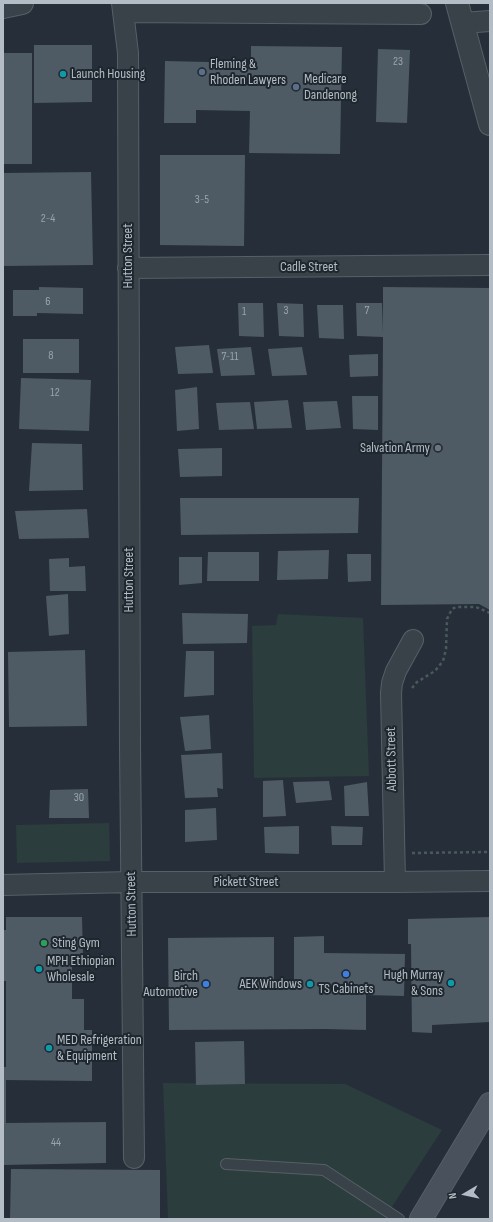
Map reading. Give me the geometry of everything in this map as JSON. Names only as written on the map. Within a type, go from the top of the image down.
[{"type":"main road","points":[[422,1219],[490,1104]]},
{"type":"street","points":[[3,7],[22,3]]},
{"type":"street","points":[[123,7],[421,14]]},
{"type":"street","name":"Hutton Street","points":[[123,7],[128,53],[131,882],[134,1158]]},
{"type":"street","points":[[460,13],[490,21]]},
{"type":"street","points":[[460,13],[490,124]]},
{"type":"street","name":"Cadle Street","points":[[128,268],[490,266]]},
{"type":"street","name":"Abbott Street","points":[[395,882],[391,692],[396,671],[413,640]]},
{"type":"street","name":"Pickett Street","points":[[3,885],[131,882],[490,881]]},
{"type":"lane","points":[[226,1164],[324,1170],[399,1219]]},
{"type":"path","points":[[410,690],[417,682],[435,671],[443,661],[446,649],[447,619],[452,609],[456,606],[476,607],[490,613]]},
{"type":"path","points":[[410,853],[490,852]]},
{"type":"shaded area","points":[[278,614],[363,618],[369,776],[254,778],[252,626],[276,625]]},
{"type":"shaded area","points":[[109,823],[110,861],[17,863],[16,825]]},
{"type":"shaded area","points":[[163,1083],[345,1084],[442,1130],[384,1219],[168,1219]]},
{"type":"building","name":"Launch Housing","points":[[34,45],[92,45],[92,102],[34,103]]},
{"type":"building","name":"Medicare Dandenong","points":[[251,46],[342,47],[340,154],[249,153],[250,111],[196,110],[196,123],[164,123],[165,61],[251,63]]},
{"type":"building","points":[[378,49],[410,50],[407,123],[376,122]]},
{"type":"building","points":[[3,53],[32,53],[32,164],[3,164]]},
{"type":"building","points":[[160,155],[245,155],[244,246],[160,245]]},
{"type":"building","points":[[91,172],[93,265],[3,266],[3,173]]},
{"type":"building","points":[[39,287],[83,288],[83,314],[37,313],[37,316],[13,316],[13,290],[39,290]]},
{"type":"building","name":"Salvation Army","points":[[383,287],[490,288],[490,610],[479,604],[381,605],[383,337],[357,336],[356,303],[382,303],[383,333]]},
{"type":"building","points":[[238,303],[263,303],[264,337],[239,336]]},
{"type":"building","points":[[277,303],[303,304],[304,337],[279,336]]},
{"type":"building","points":[[317,305],[343,305],[344,339],[319,338]]},
{"type":"building","points":[[23,339],[79,339],[79,373],[23,373]]},
{"type":"building","points":[[209,345],[213,373],[178,374],[175,347]]},
{"type":"building","points":[[251,347],[255,375],[221,376],[217,349]]},
{"type":"building","points":[[302,347],[307,375],[272,376],[268,349]]},
{"type":"building","points":[[378,354],[378,376],[350,377],[349,355]]},
{"type":"building","points":[[21,378],[91,380],[89,431],[19,429]]},
{"type":"building","points":[[197,387],[199,429],[177,431],[175,390]]},
{"type":"building","points":[[352,396],[378,396],[378,430],[353,429]]},
{"type":"building","points":[[288,400],[292,428],[257,429],[254,402]]},
{"type":"building","points":[[337,401],[341,428],[306,430],[303,402]]},
{"type":"building","points":[[250,402],[254,429],[219,430],[216,403]]},
{"type":"building","points":[[32,443],[82,444],[83,490],[29,491]]},
{"type":"building","points":[[222,448],[222,476],[180,477],[178,449]]},
{"type":"building","points":[[180,498],[359,498],[358,533],[181,535]]},
{"type":"building","points":[[87,509],[89,538],[19,539],[15,511]]},
{"type":"building","points":[[329,550],[328,579],[277,580],[278,551]]},
{"type":"building","points":[[208,552],[259,552],[259,581],[207,581]]},
{"type":"building","points":[[347,554],[371,554],[371,581],[348,582]]},
{"type":"building","points":[[179,557],[202,557],[202,583],[179,585]]},
{"type":"building","points":[[69,558],[69,567],[85,566],[86,591],[50,591],[49,559]]},
{"type":"building","points":[[68,594],[69,634],[49,636],[46,596]]},
{"type":"building","points":[[182,613],[248,614],[247,643],[183,644]]},
{"type":"building","points":[[85,650],[87,726],[9,727],[8,652]]},
{"type":"building","points":[[186,651],[214,651],[214,695],[184,697]]},
{"type":"building","points":[[209,715],[211,749],[185,751],[180,717]]},
{"type":"building","points":[[222,753],[223,789],[217,788],[218,797],[185,798],[181,755]]},
{"type":"building","points":[[283,780],[286,816],[263,817],[263,781]]},
{"type":"building","points":[[329,781],[332,800],[296,803],[293,782]]},
{"type":"building","points":[[367,782],[369,816],[345,816],[344,786]]},
{"type":"building","points":[[88,789],[89,818],[49,818],[50,790]]},
{"type":"building","points":[[216,808],[217,840],[185,842],[185,810]]},
{"type":"building","points":[[299,826],[299,854],[265,853],[264,827]]},
{"type":"building","points":[[331,826],[363,827],[362,845],[332,845]]},
{"type":"building","points":[[6,917],[82,917],[83,957],[72,957],[72,999],[84,999],[84,1030],[92,1030],[92,1081],[6,1080],[6,1123],[106,1122],[106,1163],[3,1165],[3,1067],[6,1067],[6,981],[3,981],[3,930],[6,930]]},
{"type":"building","name":"Hugh Murray & Sons","points":[[490,917],[490,1022],[432,1025],[432,1033],[412,1032],[411,944],[408,944],[408,919]]},
{"type":"building","points":[[324,936],[324,953],[405,954],[404,996],[366,995],[366,1030],[169,1030],[168,938],[274,937],[274,980],[268,980],[268,989],[294,989],[294,937]]},
{"type":"building","points":[[244,1041],[245,1084],[196,1085],[195,1042]]},
{"type":"building","points":[[11,1169],[160,1170],[160,1219],[10,1219]]},
{"type":"place","name":"Fleming & Rhoden Lawyers","points":[[202,72]]},
{"type":"place","name":"Launch Housing","points":[[63,74]]},
{"type":"place","name":"Medicare Dandenong","points":[[296,87]]},
{"type":"place","name":"Salvation Army","points":[[438,448]]},
{"type":"place","name":"Sting Gym","points":[[44,943]]},
{"type":"place","name":"MPH Ethiopian Wholesale","points":[[39,969]]},
{"type":"place","name":"TS Cabinets","points":[[346,974]]},
{"type":"place","name":"Hugh Murray & Sons","points":[[451,983]]},
{"type":"place","name":"Birch Automotive","points":[[206,984]]},
{"type":"place","name":"AEK Windows","points":[[310,984]]},
{"type":"place","name":"MED Refrigeration & Equipment","points":[[49,1048]]}]
